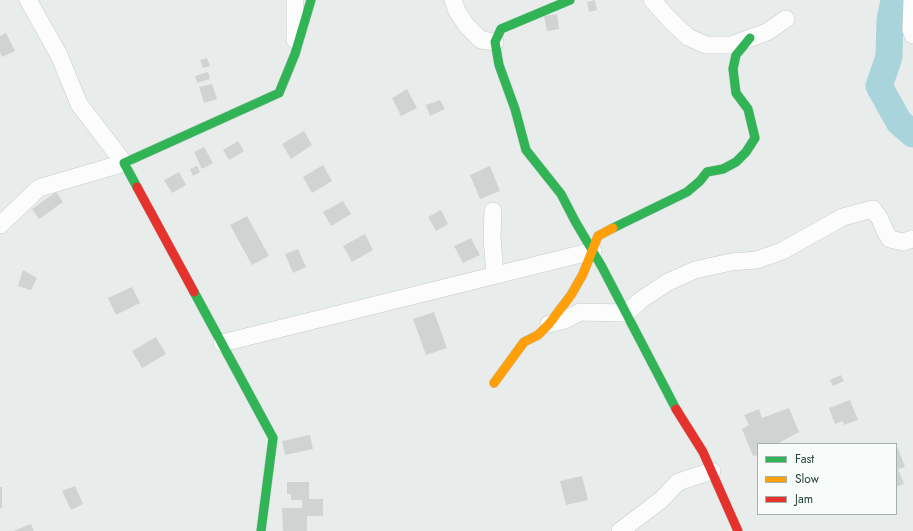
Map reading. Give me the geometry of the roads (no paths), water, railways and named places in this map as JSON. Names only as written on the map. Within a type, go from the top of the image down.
[{"type":"street","points":[[28,0],[59,55],[79,104],[124,163],[273,438],[261,531]]},
{"type":"street","points":[[295,0],[295,54]]},
{"type":"street","points":[[0,224],[40,188],[124,163],[279,93],[295,54],[311,0]]},
{"type":"street","points":[[453,0],[457,11],[466,25],[481,40],[495,42]]},
{"type":"street","points":[[570,0],[501,30],[495,42],[499,65],[515,109],[526,150],[561,194],[593,251],[676,409],[712,471],[738,531]]},
{"type":"street","points":[[652,0],[688,37],[706,45],[731,46],[767,32],[786,19]]},
{"type":"street","points":[[912,0],[911,30],[913,35]]},
{"type":"street","points":[[494,383],[524,342],[538,335],[549,324],[575,288],[583,274],[598,236],[687,192],[700,182],[707,172],[723,169],[736,162],[746,152],[755,138],[748,109],[736,93],[733,69],[736,54],[750,38]]},
{"type":"street","points":[[549,324],[565,320],[580,312],[626,312],[668,282],[695,270],[731,262],[757,260],[782,251],[843,217],[873,209],[890,239],[903,242],[913,239]]},
{"type":"street","points":[[493,211],[492,238],[495,275]]},
{"type":"street","points":[[222,343],[593,251]]},
{"type":"street","points":[[620,531],[662,500],[678,482],[712,471]]},
{"type":"waterway","points":[[894,0],[890,20],[889,57],[879,86],[899,122],[913,134]]}]
